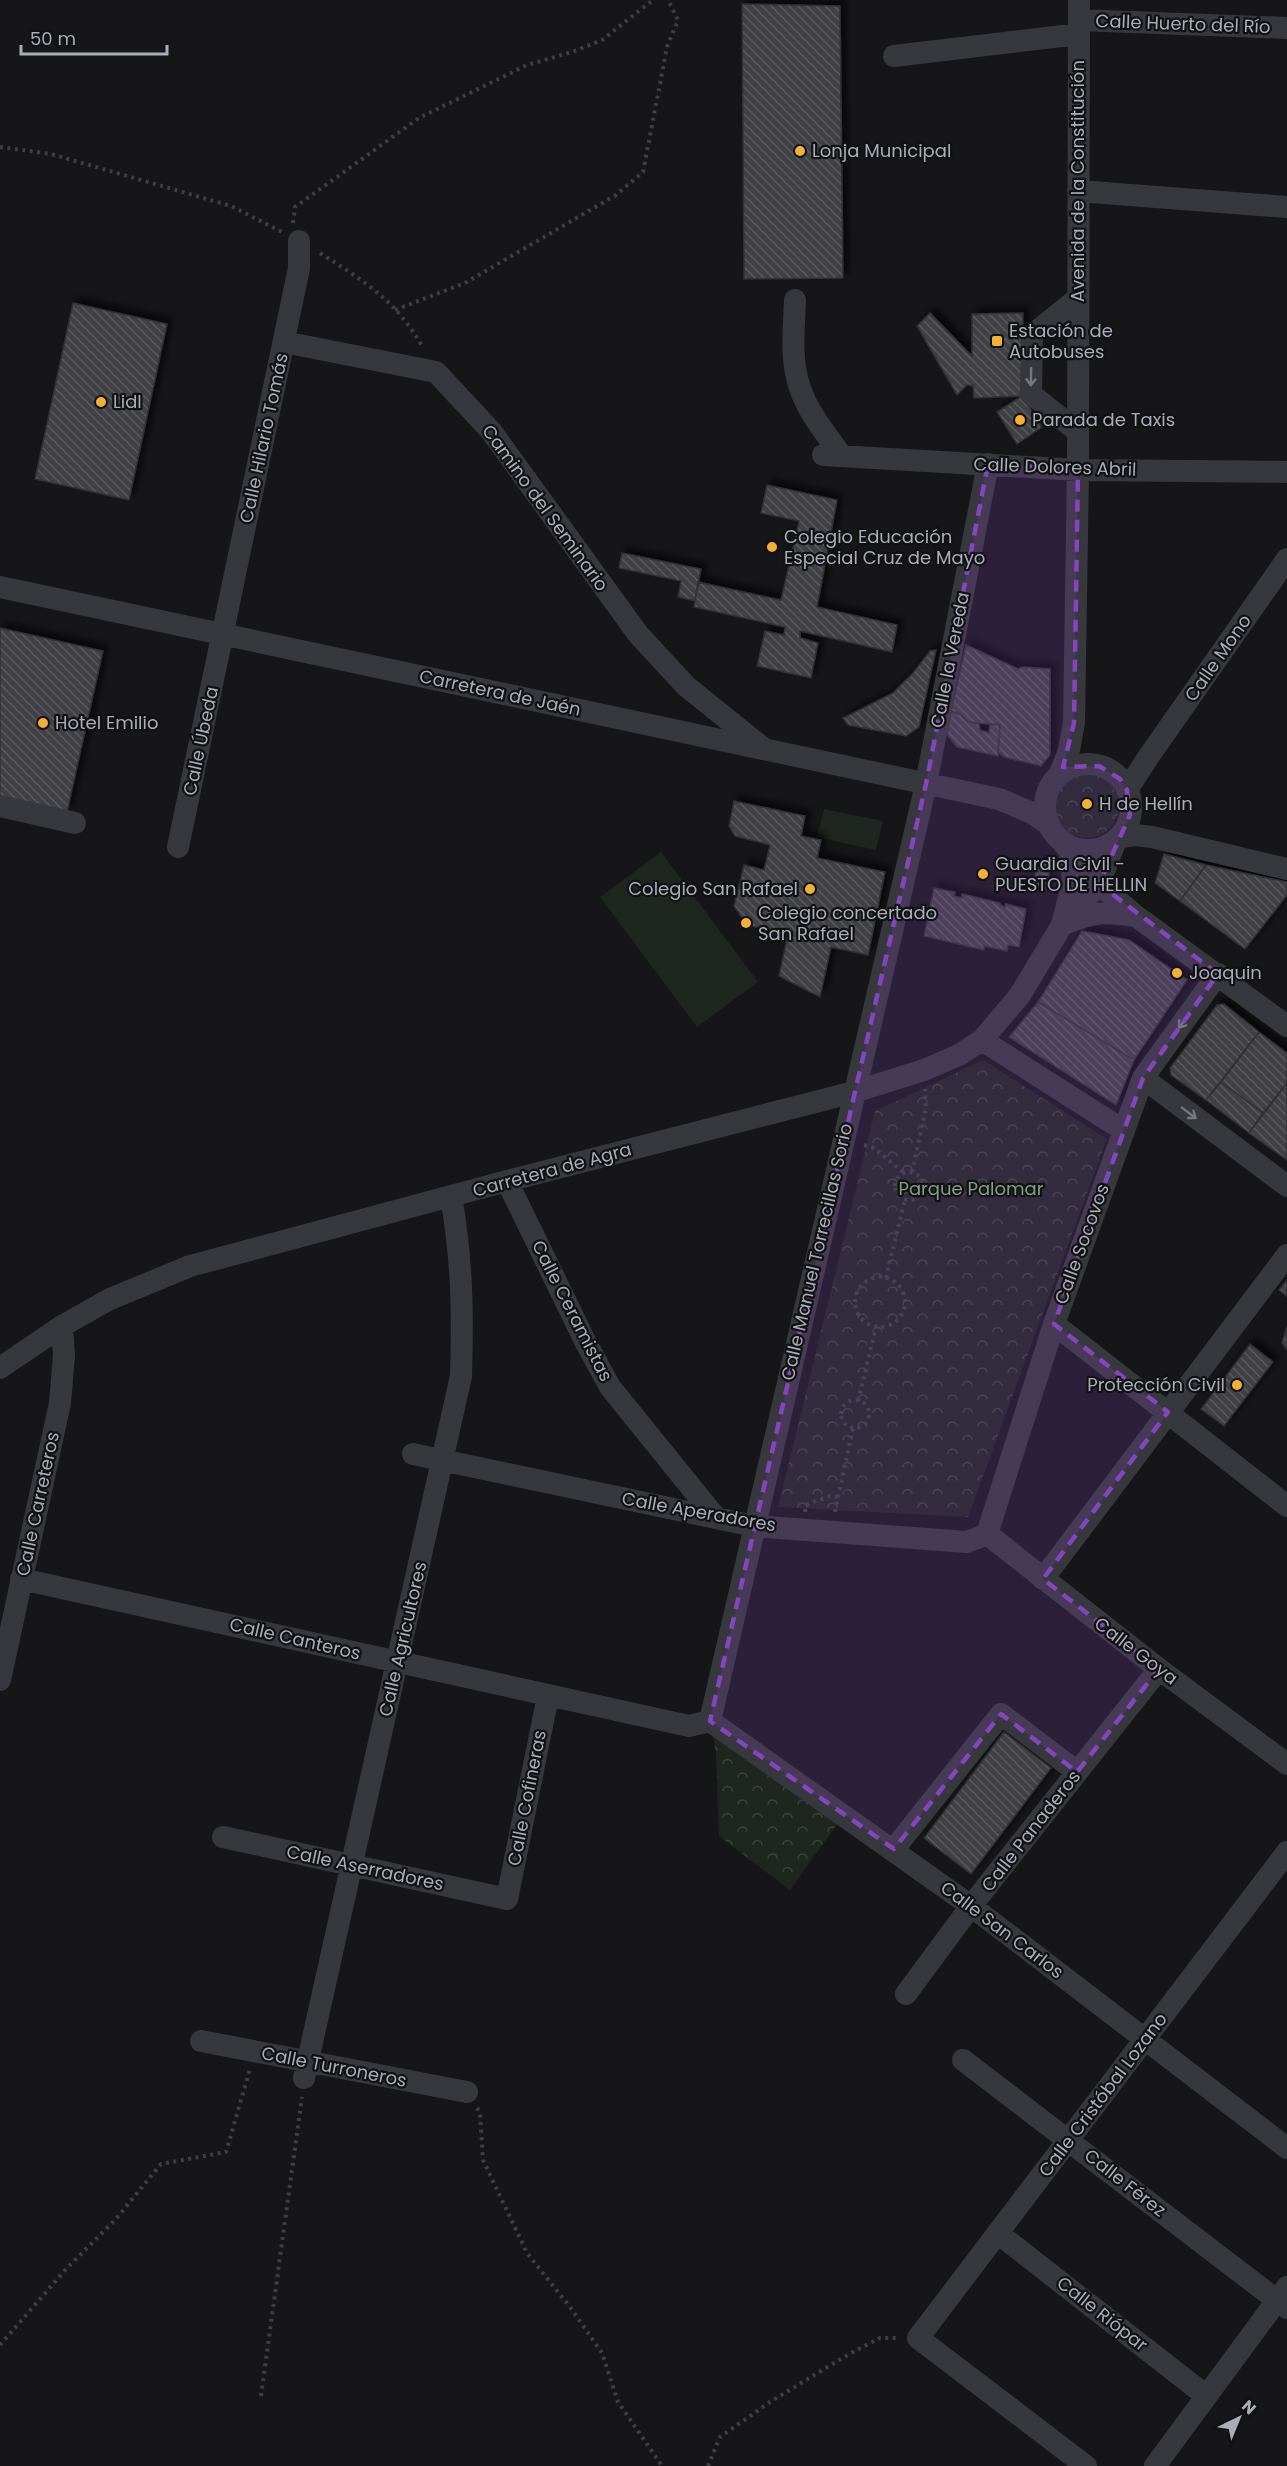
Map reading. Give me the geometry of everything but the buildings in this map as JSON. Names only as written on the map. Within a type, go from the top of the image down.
[{"type":"street","name":"Calle Huerto del Río","points":[[894,56],[1079,18],[1287,28]]},
{"type":"street","name":"Avenida de la Constitución","points":[[1060,774],[1069,750],[1074,723],[1078,470],[1079,18]]},
{"type":"street","points":[[1078,191],[1287,207]]},
{"type":"street","name":"Calle Hilario Tomás","points":[[224,635],[299,268],[299,241]]},
{"type":"street","points":[[1078,298],[1032,335],[1031,394],[1078,432]]},
{"type":"street","name":"Calle Dolores Abril","points":[[795,300],[793,351],[800,389],[823,430],[833,455],[1078,470],[1287,472]]},
{"type":"street","points":[[284,342],[436,372]]},
{"type":"street","name":"Camino del Seminario","points":[[436,372],[491,431],[638,634],[686,686],[766,750]]},
{"type":"street","name":"Calle la Vereda","points":[[926,784],[988,464]]},
{"type":"street","name":"Calle Mono","points":[[1127,790],[1287,559]]},
{"type":"street","name":"Carretera de Jaén","points":[[0,587],[999,799],[1032,813],[1048,824]]},
{"type":"street","name":"Calle Úbeda","points":[[178,847],[224,635]]},
{"type":"street","name":"Avenida de la Constitución","points":[[1074,723],[1080,751],[1088,764]]},
{"type":"street","points":[[1110,770],[1149,756]]},
{"type":"street","points":[[1132,913],[1114,877],[1115,844],[1126,827],[1130,815],[1131,802],[1127,790],[1110,770],[1088,764],[1078,765],[1060,774],[1052,783],[1047,794],[1045,814],[1057,838],[1099,884],[1132,913],[1287,1026]]},
{"type":"street","name":"Calle Manuel Torrecillas Sorio","points":[[710,1721],[926,784]]},
{"type":"street","name":"Carretera de Jaén","points":[[999,799],[1047,794]]},
{"type":"street","points":[[0,806],[75,823]]},
{"type":"street","points":[[1130,815],[1134,825],[1142,833],[1152,837]]},
{"type":"street","points":[[1067,847],[1081,850],[1099,849],[1135,835],[1287,869]]},
{"type":"street","name":"Carretera de Agra","points":[[0,1368],[62,1326],[110,1299],[190,1266],[507,1181],[854,1092],[924,1070],[959,1055],[981,1040],[1020,995],[1062,925],[1099,884],[1115,844]]},
{"type":"street","name":"Carretera de Agra","points":[[1062,925],[1073,883],[1067,847]]},
{"type":"street","points":[[1062,925],[1105,911],[1132,913]]},
{"type":"street","name":"Calle Socovos","points":[[987,1534],[1054,1324],[1143,1077],[1218,974]]},
{"type":"street","points":[[981,1040],[1123,1130]]},
{"type":"street","points":[[1143,1077],[1287,1186]]},
{"type":"street","name":"Calle Ceramistas","points":[[507,1181],[610,1387],[716,1518]]},
{"type":"street","name":"Calle Agricultores","points":[[306,2070],[461,1376],[463,1314],[458,1235],[451,1196]]},
{"type":"street","points":[[1043,1580],[1287,1256]]},
{"type":"street","points":[[1054,1324],[1287,1506]]},
{"type":"street","name":"Calle Carreteros","points":[[0,1680],[60,1403],[64,1355],[62,1326]]},
{"type":"street","name":"Calle Aperadores","points":[[413,1454],[754,1526],[967,1542],[987,1534]]},
{"type":"street","name":"Calle Goya","points":[[987,1534],[1159,1669],[1287,1764]]},
{"type":"street","name":"Calle Canteros","points":[[21,1579],[689,1726],[710,1721]]},
{"type":"street","name":"Calle Panaderos","points":[[906,1994],[971,1906],[1159,1669]]},
{"type":"street","name":"Calle Cofineras","points":[[507,1899],[548,1696]]},
{"type":"street","points":[[894,1850],[1001,1714],[1077,1772]]},
{"type":"street","name":"Calle San Carlos","points":[[710,1721],[971,1906],[1287,2148]]},
{"type":"street","name":"Calle Aserradores","points":[[224,1837],[507,1899]]},
{"type":"street","name":"Calle Cristóbal Lozano","points":[[918,2338],[1287,1852]]},
{"type":"street","name":"Calle Turroneros","points":[[201,2041],[255,2052],[306,2070],[467,2092]]},
{"type":"street","name":"Calle Férez","points":[[963,2060],[1284,2298]]},
{"type":"street","name":"Calle Riópar","points":[[999,2234],[1205,2395]]},
{"type":"street","points":[[1155,2466],[1205,2395],[1284,2298]]},
{"type":"street","points":[[918,2338],[1086,2466]]},
{"type":"path","points":[[299,241],[292,219],[294,207],[419,118],[526,65],[572,52],[602,40],[653,0]]},
{"type":"path","points":[[395,310],[465,283],[616,195],[644,172],[667,47],[678,20],[668,0]]},
{"type":"path","points":[[0,147],[51,153],[231,206],[299,241],[372,286],[411,326],[436,372]]},
{"type":"path","points":[[912,1172],[926,1108],[924,1070]]},
{"type":"path","points":[[843,1138],[874,1148],[904,1173]]},
{"type":"path","points":[[912,1172],[922,1181],[922,1191],[916,1198],[905,1199],[899,1195],[895,1186],[897,1178],[904,1173],[912,1172]]},
{"type":"path","points":[[886,1278],[905,1199]]},
{"type":"path","points":[[874,1277],[886,1278],[896,1283],[902,1290],[905,1306],[897,1321],[890,1326],[876,1327],[865,1323],[859,1317],[854,1301],[860,1286],[867,1280],[874,1277]]},
{"type":"path","points":[[858,1401],[876,1327]]},
{"type":"path","points":[[850,1401],[858,1401],[868,1410],[868,1419],[862,1426],[852,1428],[844,1424],[841,1410],[850,1401]]},
{"type":"path","points":[[832,1531],[852,1428]]},
{"type":"path","points":[[804,1529],[806,1505],[830,1496],[838,1497]]},
{"type":"path","points":[[0,2345],[67,2268],[115,2220],[161,2164],[226,2152],[255,2052]]},
{"type":"path","points":[[261,2396],[306,2070]]},
{"type":"path","points":[[467,2092],[480,2113],[483,2160],[527,2253],[570,2307],[602,2353],[618,2402],[662,2466]]},
{"type":"path","points":[[708,2466],[720,2437],[770,2402],[880,2338],[918,2338]]},
{"type":"highlighted area","points":[[988,464],[1078,470],[1074,723],[1063,767],[1099,766],[1120,779],[1127,790],[1130,815],[1099,884],[1218,974],[1143,1078],[1054,1324],[1168,1412],[1043,1579],[1159,1669],[1077,1772],[1001,1714],[894,1849],[710,1721],[926,784]]},
{"type":"green space","points":[[1087,774],[1105,780],[1113,788],[1119,806],[1113,824],[1105,832],[1087,838],[1069,832],[1061,824],[1055,806],[1061,788],[1069,780]]},
{"type":"green space","points":[[824,809],[883,821],[876,850],[817,837]]},
{"type":"green space","points":[[661,852],[758,982],[697,1027],[600,897]]},
{"type":"green space","name":"Parque Palomar","points":[[983,1060],[1107,1139],[968,1517],[778,1507],[875,1111]]},
{"type":"green space","points":[[710,1721],[843,1816],[790,1890],[719,1836],[716,1753]]},
{"type":"place","name":"Lonja Municipal","points":[[800,151]]},
{"type":"place","name":"Estación de Autobuses","points":[[997,341]]},
{"type":"place","name":"Lidl","points":[[101,402]]},
{"type":"place","name":"Parada de Taxis","points":[[1020,420]]},
{"type":"place","name":"Colegio Educación Especial Cruz de Mayo","points":[[772,547]]},
{"type":"place","name":"Hotel Emilio","points":[[43,723]]},
{"type":"place","name":"H de Hellín","points":[[1087,804]]},
{"type":"place","name":"Guardia Civil - PUESTO DE HELLIN","points":[[983,874]]},
{"type":"place","name":"Colegio San Rafael","points":[[810,889]]},
{"type":"place","name":"Colegio concertado San Rafael","points":[[746,923]]},
{"type":"place","name":"Joaquin","points":[[1177,973]]},
{"type":"place","name":"Protección Civil","points":[[1237,1385]]}]
